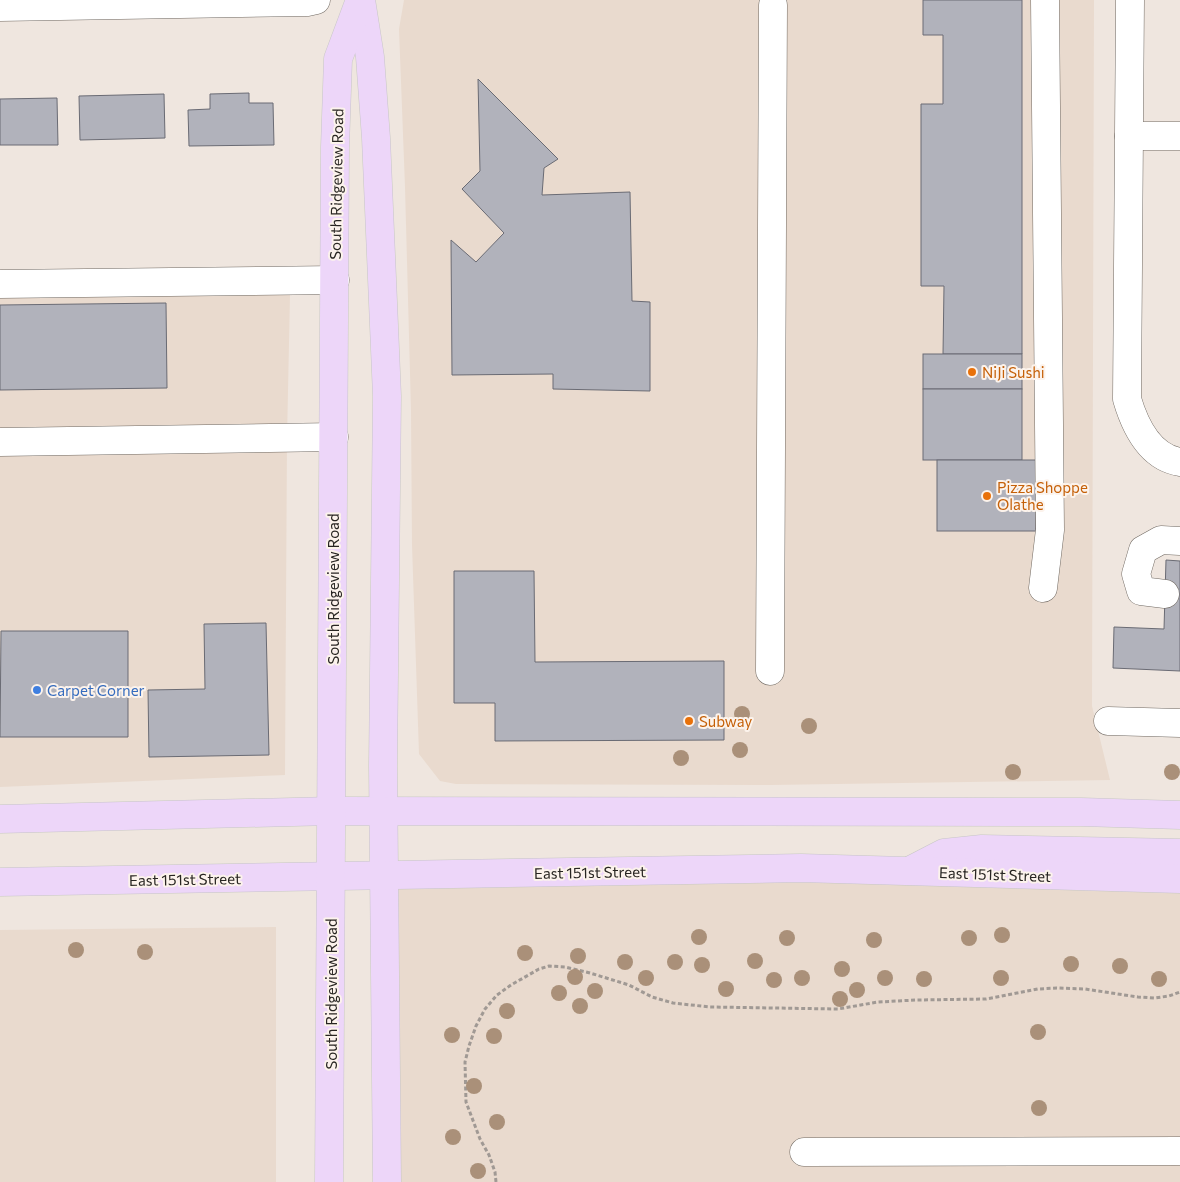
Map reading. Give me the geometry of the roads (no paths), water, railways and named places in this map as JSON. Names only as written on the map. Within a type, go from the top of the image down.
[{"type":"main road","name":"South Ridgeview Road","points":[[329,1182],[335,147],[338,59],[360,0]]},
{"type":"main road","name":"South Ridgeview Road","points":[[360,0],[371,66],[376,138],[387,396],[383,766],[387,1182]]},
{"type":"main road","points":[[0,819],[332,811],[1080,812],[1180,815]]},
{"type":"main road","points":[[909,871],[944,853],[982,849],[1180,853]]},
{"type":"main road","name":"East 151st Street","points":[[0,882],[801,868],[1180,879]]},
{"type":"street","points":[[0,7],[307,2],[316,0]]},
{"type":"street","points":[[1043,588],[1050,530],[1045,0]]},
{"type":"street","points":[[1130,0],[1127,398],[1135,423],[1154,450],[1173,461],[1180,462]]},
{"type":"street","points":[[770,671],[774,5]]},
{"type":"street","points":[[1129,136],[1180,136]]},
{"type":"street","points":[[0,284],[335,280]]},
{"type":"street","points":[[0,442],[334,437]]},
{"type":"street","points":[[1165,594],[1141,591],[1136,574],[1144,550],[1161,540],[1180,541]]},
{"type":"street","points":[[1108,721],[1180,723]]},
{"type":"street","points":[[804,1152],[1180,1151]]},
{"type":"place","name":"NiJi Sushi","points":[[972,372]]},
{"type":"place","name":"Pizza Shoppe Olathe","points":[[987,496]]},
{"type":"place","name":"Carpet Corner","points":[[37,690]]},
{"type":"place","name":"Subway","points":[[689,721]]}]
